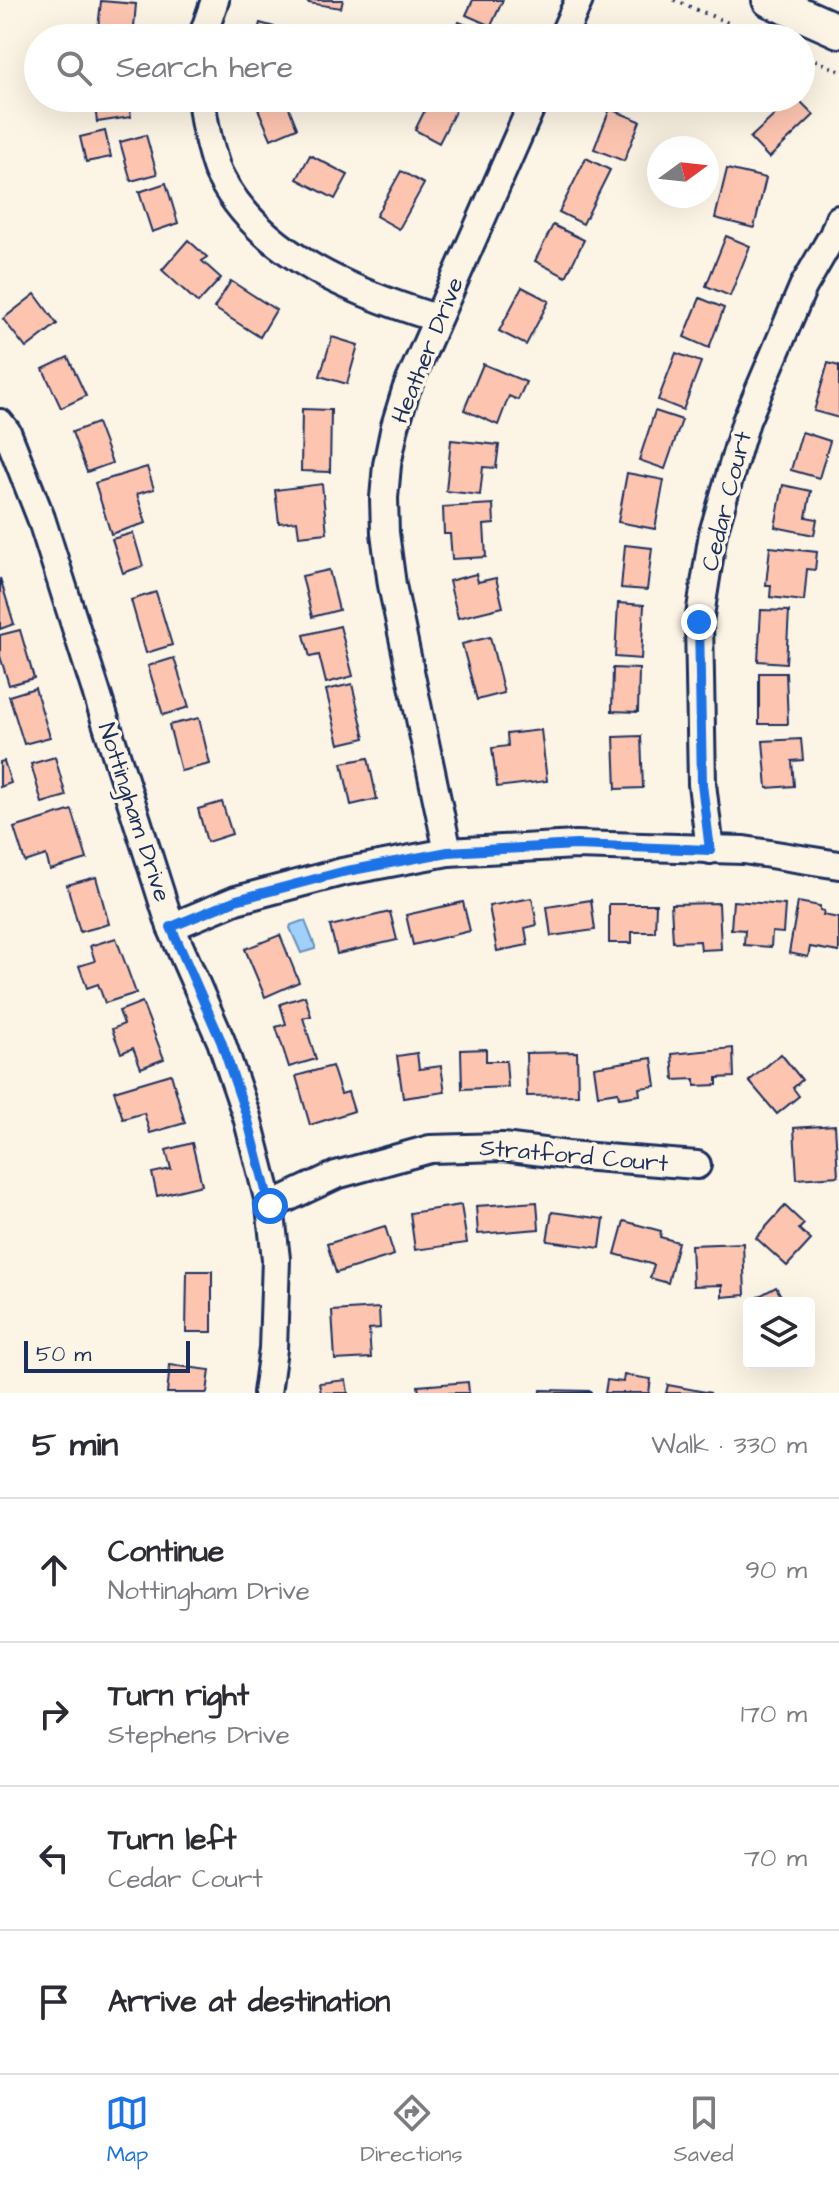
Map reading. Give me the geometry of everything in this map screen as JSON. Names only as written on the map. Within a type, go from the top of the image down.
[{"type":"street","points":[[207,24],[215,0]]},
{"type":"street","points":[[568,24],[579,0]]},
{"type":"street","points":[[769,0],[839,31]]},
{"type":"street","points":[[202,112],[219,175],[251,220],[296,258],[376,299],[436,318]]},
{"type":"street","name":"Heather Drive","points":[[448,852],[392,585],[384,507],[387,465],[406,390],[529,112]]},
{"type":"street","name":"Cedar Court","points":[[710,850],[702,771],[699,622],[713,533],[746,421],[803,287],[839,219]]},
{"type":"street","name":"Nottingham Drive","points":[[0,423],[7,432],[41,518],[171,927],[221,1041],[247,1117],[270,1206],[276,1259],[273,1349],[267,1393]]},
{"type":"street","points":[[171,927],[236,900],[342,872],[448,852],[576,845],[744,850],[839,865]]},
{"type":"street","name":"Stratford Court","points":[[270,1206],[336,1175],[430,1149],[503,1147],[697,1165]]},
{"type":"path","points":[[674,0],[731,24]]},
{"type":"path","points":[[815,60],[839,71]]},
{"type":"water","points":[[305,921],[315,949],[301,953],[290,928]]},
{"type":"building","points":[[309,0],[343,0],[341,8],[308,3]]},
{"type":"building","points":[[473,0],[503,0],[492,24],[466,15]]},
{"type":"building","points":[[101,1],[136,4],[134,24],[99,24]]},
{"type":"building","points":[[96,112],[130,112],[131,117],[97,122]]},
{"type":"building","points":[[259,112],[291,112],[297,128],[271,139]]},
{"type":"building","points":[[424,112],[455,112],[439,143],[415,130]]},
{"type":"building","points":[[609,112],[618,112],[640,121],[624,161],[594,149]]},
{"type":"building","points":[[778,112],[811,112],[814,115],[769,158],[750,138]]},
{"type":"building","points":[[105,131],[111,157],[86,162],[80,137]]},
{"type":"building","points":[[146,135],[157,174],[131,181],[120,142]]},
{"type":"building","points":[[310,155],[348,175],[335,199],[297,179]]},
{"type":"building","points":[[586,158],[610,170],[583,224],[559,212]]},
{"type":"building","points":[[727,169],[766,178],[754,228],[715,218]]},
{"type":"building","points":[[401,171],[424,184],[399,229],[376,216]]},
{"type":"building","points":[[166,183],[178,223],[152,232],[139,192]]},
{"type":"building","points":[[553,225],[584,240],[566,277],[535,261]]},
{"type":"building","points":[[726,236],[750,246],[730,296],[706,286]]},
{"type":"building","points":[[188,240],[207,257],[202,261],[221,278],[198,303],[162,270]]},
{"type":"building","points":[[231,281],[276,310],[260,337],[214,308]]},
{"type":"building","points":[[522,287],[549,301],[526,345],[499,331]]},
{"type":"building","points":[[35,294],[57,324],[26,348],[3,319]]},
{"type":"building","points":[[700,298],[724,308],[709,348],[684,337]]},
{"type":"building","points":[[332,337],[358,345],[347,384],[320,376]]},
{"type":"building","points":[[676,353],[701,362],[683,410],[658,400]]},
{"type":"building","points":[[68,357],[86,396],[61,408],[43,369]]},
{"type":"building","points":[[828,363],[839,366],[839,418],[814,411]]},
{"type":"building","points":[[483,364],[526,382],[518,400],[509,396],[498,425],[464,410]]},
{"type":"building","points":[[302,409],[331,410],[330,472],[301,471]]},
{"type":"building","points":[[655,411],[682,420],[665,469],[639,460]]},
{"type":"building","points":[[97,423],[112,463],[87,472],[72,432]]},
{"type":"building","points":[[802,432],[830,441],[819,478],[791,470]]},
{"type":"building","points":[[451,440],[499,445],[496,468],[483,467],[480,495],[446,491]]},
{"type":"building","points":[[147,467],[154,489],[137,494],[146,523],[111,534],[95,483]]},
{"type":"building","points":[[627,473],[664,480],[655,529],[618,522]]},
{"type":"building","points":[[322,484],[327,533],[299,536],[297,521],[279,523],[275,490]]},
{"type":"building","points":[[783,485],[811,491],[806,517],[817,519],[814,535],[775,527]]},
{"type":"building","points":[[493,504],[494,524],[484,525],[486,557],[452,559],[450,534],[444,534],[443,507]]},
{"type":"building","points":[[133,533],[143,566],[123,573],[112,539]]},
{"type":"building","points":[[625,545],[652,548],[647,590],[621,588]]},
{"type":"building","points":[[770,547],[817,552],[815,570],[807,569],[804,601],[770,597],[771,585],[766,585]]},
{"type":"building","points":[[329,570],[339,610],[312,617],[302,576]]},
{"type":"building","points":[[476,574],[478,582],[496,578],[503,607],[458,618],[449,581]]},
{"type":"building","points":[[0,578],[14,624],[0,629]]},
{"type":"building","points":[[156,592],[172,645],[146,653],[131,600]]},
{"type":"building","points":[[618,603],[644,605],[641,659],[615,657]]},
{"type":"building","points":[[761,610],[789,611],[786,663],[758,661]]},
{"type":"building","points":[[340,626],[353,676],[326,683],[319,655],[310,657],[304,635]]},
{"type":"building","points":[[20,630],[34,678],[9,685],[0,656],[0,635]]},
{"type":"building","points":[[490,637],[504,693],[477,700],[462,644]]},
{"type":"building","points":[[174,658],[189,707],[163,715],[148,666]]},
{"type":"building","points":[[613,668],[639,669],[638,712],[612,711]]},
{"type":"building","points":[[759,673],[786,673],[788,724],[759,724]]},
{"type":"building","points":[[352,684],[365,738],[339,744],[326,690]]},
{"type":"building","points":[[35,688],[50,737],[24,744],[9,696]]},
{"type":"building","points":[[199,718],[210,764],[181,771],[169,725]]},
{"type":"building","points":[[541,730],[547,781],[497,787],[492,748],[508,746],[507,734]]},
{"type":"building","points":[[641,736],[643,788],[616,789],[614,737]]},
{"type":"building","points":[[801,739],[803,760],[792,761],[794,786],[767,788],[763,741]]},
{"type":"building","points":[[55,757],[66,796],[42,803],[31,764]]},
{"type":"building","points":[[368,758],[377,799],[351,805],[342,763]]},
{"type":"building","points":[[4,761],[11,783],[0,787],[0,762]]},
{"type":"building","points":[[222,802],[232,834],[207,842],[198,809]]},
{"type":"building","points":[[72,810],[87,859],[50,870],[46,855],[25,862],[14,828]]},
{"type":"building","points":[[96,877],[109,924],[80,932],[67,885]]},
{"type":"building","points":[[532,898],[537,925],[525,928],[528,945],[497,951],[489,906]]},
{"type":"building","points":[[591,900],[595,930],[551,936],[547,907]]},
{"type":"building","points":[[733,901],[785,905],[783,933],[772,932],[771,947],[744,945],[745,930],[731,929]]},
{"type":"building","points":[[463,902],[470,931],[413,945],[406,915]]},
{"type":"building","points":[[798,902],[820,906],[823,915],[839,918],[839,952],[810,947],[808,957],[789,953]]},
{"type":"building","points":[[719,903],[721,949],[701,950],[700,941],[673,942],[671,904]]},
{"type":"building","points":[[609,904],[656,904],[655,932],[632,932],[632,943],[609,943]]},
{"type":"building","points":[[390,912],[397,940],[337,954],[330,926]]},
{"type":"building","points":[[280,935],[299,982],[265,997],[245,949]]},
{"type":"building","points":[[116,938],[136,993],[105,1003],[98,984],[87,988],[79,966],[95,961],[90,946]]},
{"type":"building","points":[[305,996],[311,1016],[303,1018],[316,1059],[289,1067],[276,1027],[286,1024],[280,1004]]},
{"type":"building","points":[[142,1002],[164,1059],[141,1068],[133,1048],[121,1053],[112,1029],[124,1024],[119,1011]]},
{"type":"building","points":[[733,1048],[734,1077],[717,1078],[717,1085],[695,1086],[695,1079],[674,1080],[672,1054]]},
{"type":"building","points":[[486,1049],[486,1061],[506,1061],[508,1087],[462,1089],[461,1050]]},
{"type":"building","points":[[577,1052],[578,1095],[527,1096],[526,1053]]},
{"type":"building","points":[[417,1053],[419,1069],[441,1066],[445,1092],[403,1098],[397,1056]]},
{"type":"building","points":[[781,1054],[802,1080],[793,1088],[799,1096],[777,1114],[749,1081]]},
{"type":"building","points":[[652,1058],[656,1086],[639,1088],[640,1095],[619,1098],[618,1092],[598,1095],[594,1067]]},
{"type":"building","points":[[332,1066],[341,1094],[348,1092],[354,1111],[310,1125],[296,1076]]},
{"type":"building","points":[[171,1074],[185,1123],[150,1133],[144,1113],[123,1119],[114,1091]]},
{"type":"building","points":[[835,1125],[838,1176],[797,1179],[794,1128]]},
{"type":"building","points":[[192,1143],[202,1185],[157,1196],[152,1173],[171,1169],[166,1150]]},
{"type":"building","points":[[537,1202],[539,1229],[478,1234],[476,1206]]},
{"type":"building","points":[[461,1205],[467,1243],[415,1250],[410,1213]]},
{"type":"building","points":[[785,1206],[804,1224],[799,1229],[811,1240],[787,1266],[756,1238]]},
{"type":"building","points":[[552,1212],[604,1219],[600,1248],[547,1241]]},
{"type":"building","points":[[624,1221],[661,1231],[660,1237],[678,1242],[668,1283],[650,1278],[654,1265],[615,1254]]},
{"type":"building","points":[[385,1226],[394,1255],[336,1273],[327,1244]]},
{"type":"building","points":[[743,1243],[745,1295],[722,1297],[722,1285],[693,1286],[691,1245]]},
{"type":"building","points":[[187,1271],[212,1271],[212,1332],[186,1332]]},
{"type":"building","points":[[776,1287],[782,1297],[758,1297]]},
{"type":"building","points":[[379,1308],[380,1328],[369,1329],[371,1358],[335,1360],[332,1311]]},
{"type":"building","points":[[170,1365],[210,1370],[207,1393],[167,1393]]},
{"type":"building","points":[[624,1375],[651,1379],[649,1393],[605,1393],[607,1380],[623,1382]]},
{"type":"building","points":[[346,1380],[348,1393],[321,1393],[319,1383]]},
{"type":"building","points":[[468,1382],[469,1393],[419,1393],[418,1386]]},
{"type":"building","points":[[668,1385],[711,1393],[666,1393]]},
{"type":"building","points":[[541,1390],[591,1391],[591,1393],[541,1393]]},
{"type":"route","points":[[270,1206],[247,1117],[221,1041],[171,927],[236,900],[342,872],[448,852],[576,845],[710,850],[702,784],[699,622]]}]
